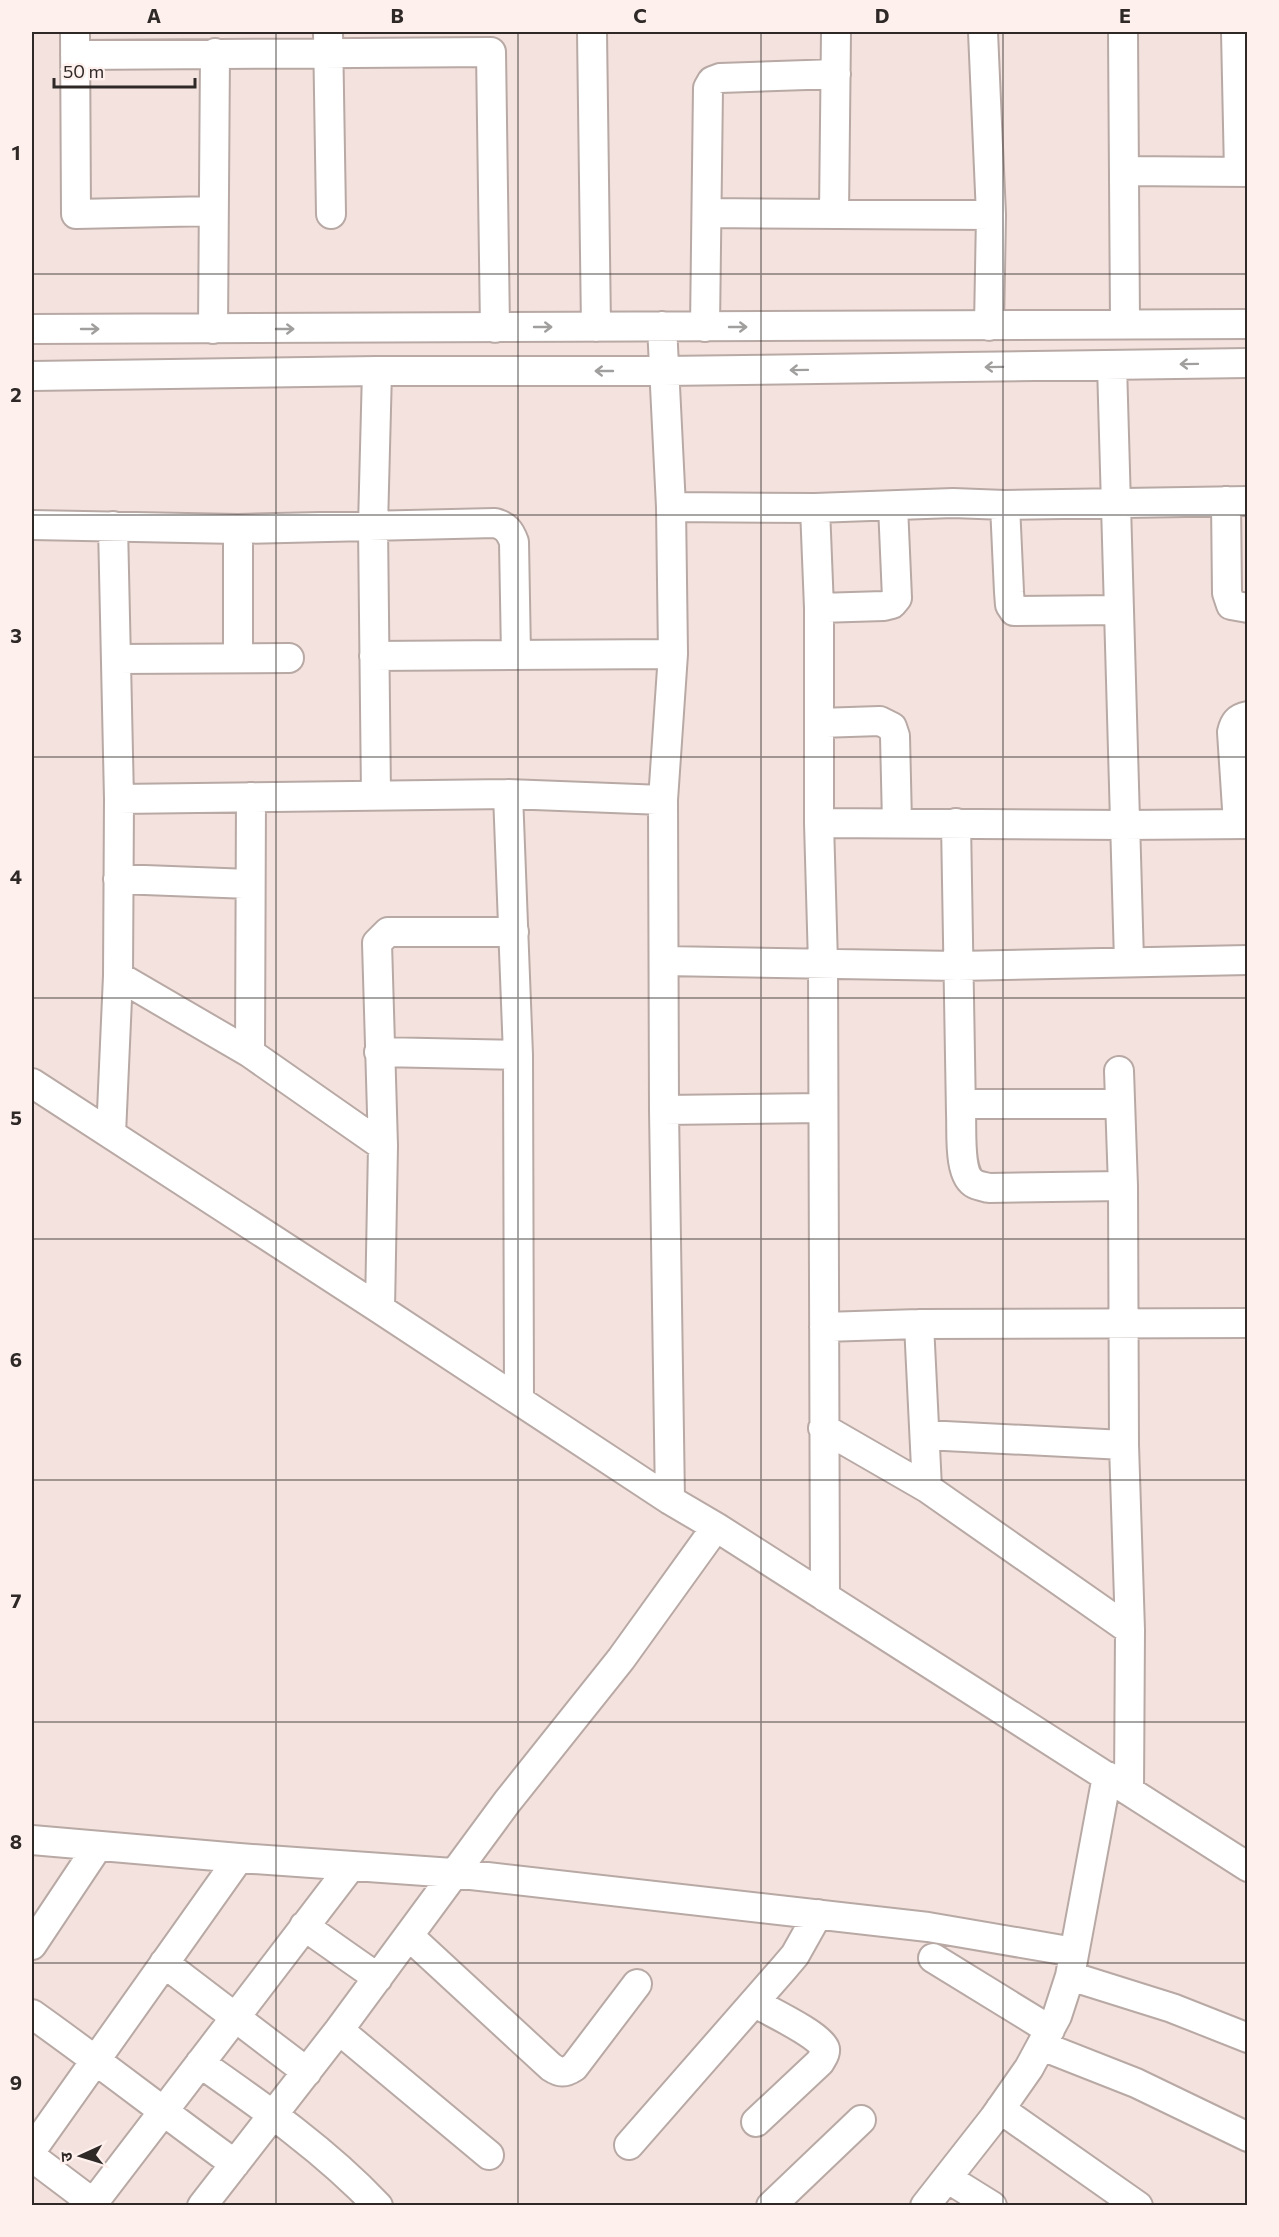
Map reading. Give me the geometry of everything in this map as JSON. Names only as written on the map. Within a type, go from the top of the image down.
[{"type":"street","points":[[592,32],[596,327]]},
{"type":"street","points":[[834,213],[836,32]]},
{"type":"street","points":[[983,32],[990,214],[990,326]]},
{"type":"street","points":[[1123,32],[1125,323]]},
{"type":"street","points":[[1124,171],[1243,172],[1236,32]]},
{"type":"street","points":[[213,211],[76,214],[75,43],[215,53],[328,42],[491,52],[495,328]]},
{"type":"street","points":[[328,42],[331,214]]},
{"type":"street","points":[[213,329],[215,53]]},
{"type":"street","points":[[705,327],[708,88],[712,81],[720,78],[836,74]]},
{"type":"street","points":[[707,213],[990,214]]},
{"type":"street","points":[[32,329],[1248,324]]},
{"type":"street","points":[[663,326],[671,507],[674,654],[663,800],[664,1110],[670,1500]]},
{"type":"street","points":[[32,376],[377,371],[664,372],[1248,363]]},
{"type":"street","points":[[1112,365],[1129,961]]},
{"type":"street","points":[[376,795],[372,526],[377,371]]},
{"type":"street","points":[[671,507],[815,508],[953,503],[1005,506],[1237,501],[1227,593],[1231,605],[1248,608]]},
{"type":"street","points":[[819,608],[884,606],[892,604],[897,598],[893,506]]},
{"type":"street","points":[[1005,506],[1010,605],[1014,611],[1119,610]]},
{"type":"street","points":[[815,508],[819,608],[819,823],[823,963],[825,1597]]},
{"type":"street","points":[[32,525],[238,529],[495,523],[504,525],[511,533],[513,542],[516,655]]},
{"type":"street","points":[[111,1134],[118,976],[119,799],[113,526]]},
{"type":"street","points":[[238,529],[238,658]]},
{"type":"street","points":[[374,656],[674,654]]},
{"type":"street","points":[[116,659],[289,658]]},
{"type":"street","points":[[819,823],[1243,824],[1232,732],[1239,718],[1248,716]]},
{"type":"street","points":[[819,723],[880,721],[892,727],[895,736],[897,823]]},
{"type":"street","points":[[119,799],[508,794],[663,800]]},
{"type":"street","points":[[508,794],[518,1055],[519,1399]]},
{"type":"street","points":[[250,1053],[251,797]]},
{"type":"street","points":[[956,823],[961,1104],[965,1174],[973,1184],[989,1188],[1123,1186]]},
{"type":"street","points":[[118,879],[250,884]]},
{"type":"street","points":[[380,1309],[383,1146],[377,942],[388,932],[514,932]]},
{"type":"street","points":[[664,961],[958,966],[1248,960]]},
{"type":"street","points":[[118,976],[250,1053],[383,1146]]},
{"type":"street","points":[[379,1052],[518,1055]]},
{"type":"street","points":[[925,2205],[1000,2109],[1046,2038],[1057,2016],[1118,1783],[1130,1630],[1124,1445],[1123,1186],[1119,1071]]},
{"type":"street","points":[[32,1083],[519,1399],[670,1500],[716,1527],[1248,1867]]},
{"type":"street","points":[[961,1104],[1120,1104]]},
{"type":"street","points":[[664,1110],[822,1108]]},
{"type":"street","points":[[824,1328],[919,1324],[1248,1323]]},
{"type":"street","points":[[919,1324],[927,1488]]},
{"type":"street","points":[[823,1428],[927,1488],[1130,1630]]},
{"type":"street","points":[[925,1435],[1124,1445]]},
{"type":"street","points":[[202,2205],[339,2030],[453,1873],[621,1659],[716,1527]]},
{"type":"street","points":[[32,1840],[238,1858],[453,1873],[928,1927],[1072,1964],[1172,2008],[1248,2038]]},
{"type":"street","points":[[32,1945],[98,1846]]},
{"type":"street","points":[[32,2150],[238,1858]]},
{"type":"street","points":[[32,2157],[94,2205],[234,2017],[351,1866]]},
{"type":"street","points":[[629,2145],[795,1954],[818,1914]]},
{"type":"street","points":[[304,1926],[378,1978]]},
{"type":"street","points":[[409,1936],[558,2072],[566,2072],[574,2067],[637,1984]]},
{"type":"street","points":[[933,1958],[1046,2038],[1248,2137]]},
{"type":"street","points":[[164,1963],[307,2072]]},
{"type":"street","points":[[754,2003],[802,2029],[822,2043],[825,2049],[820,2062],[756,2122]]},
{"type":"street","points":[[32,2014],[235,2164]]},
{"type":"street","points":[[339,2030],[489,2155]]},
{"type":"street","points":[[200,2063],[274,2115],[336,2164],[378,2205]]},
{"type":"street","points":[[1000,2109],[1138,2205]]},
{"type":"street","points":[[771,2205],[861,2120]]},
{"type":"street","points":[[947,2178],[992,2205]]}]
